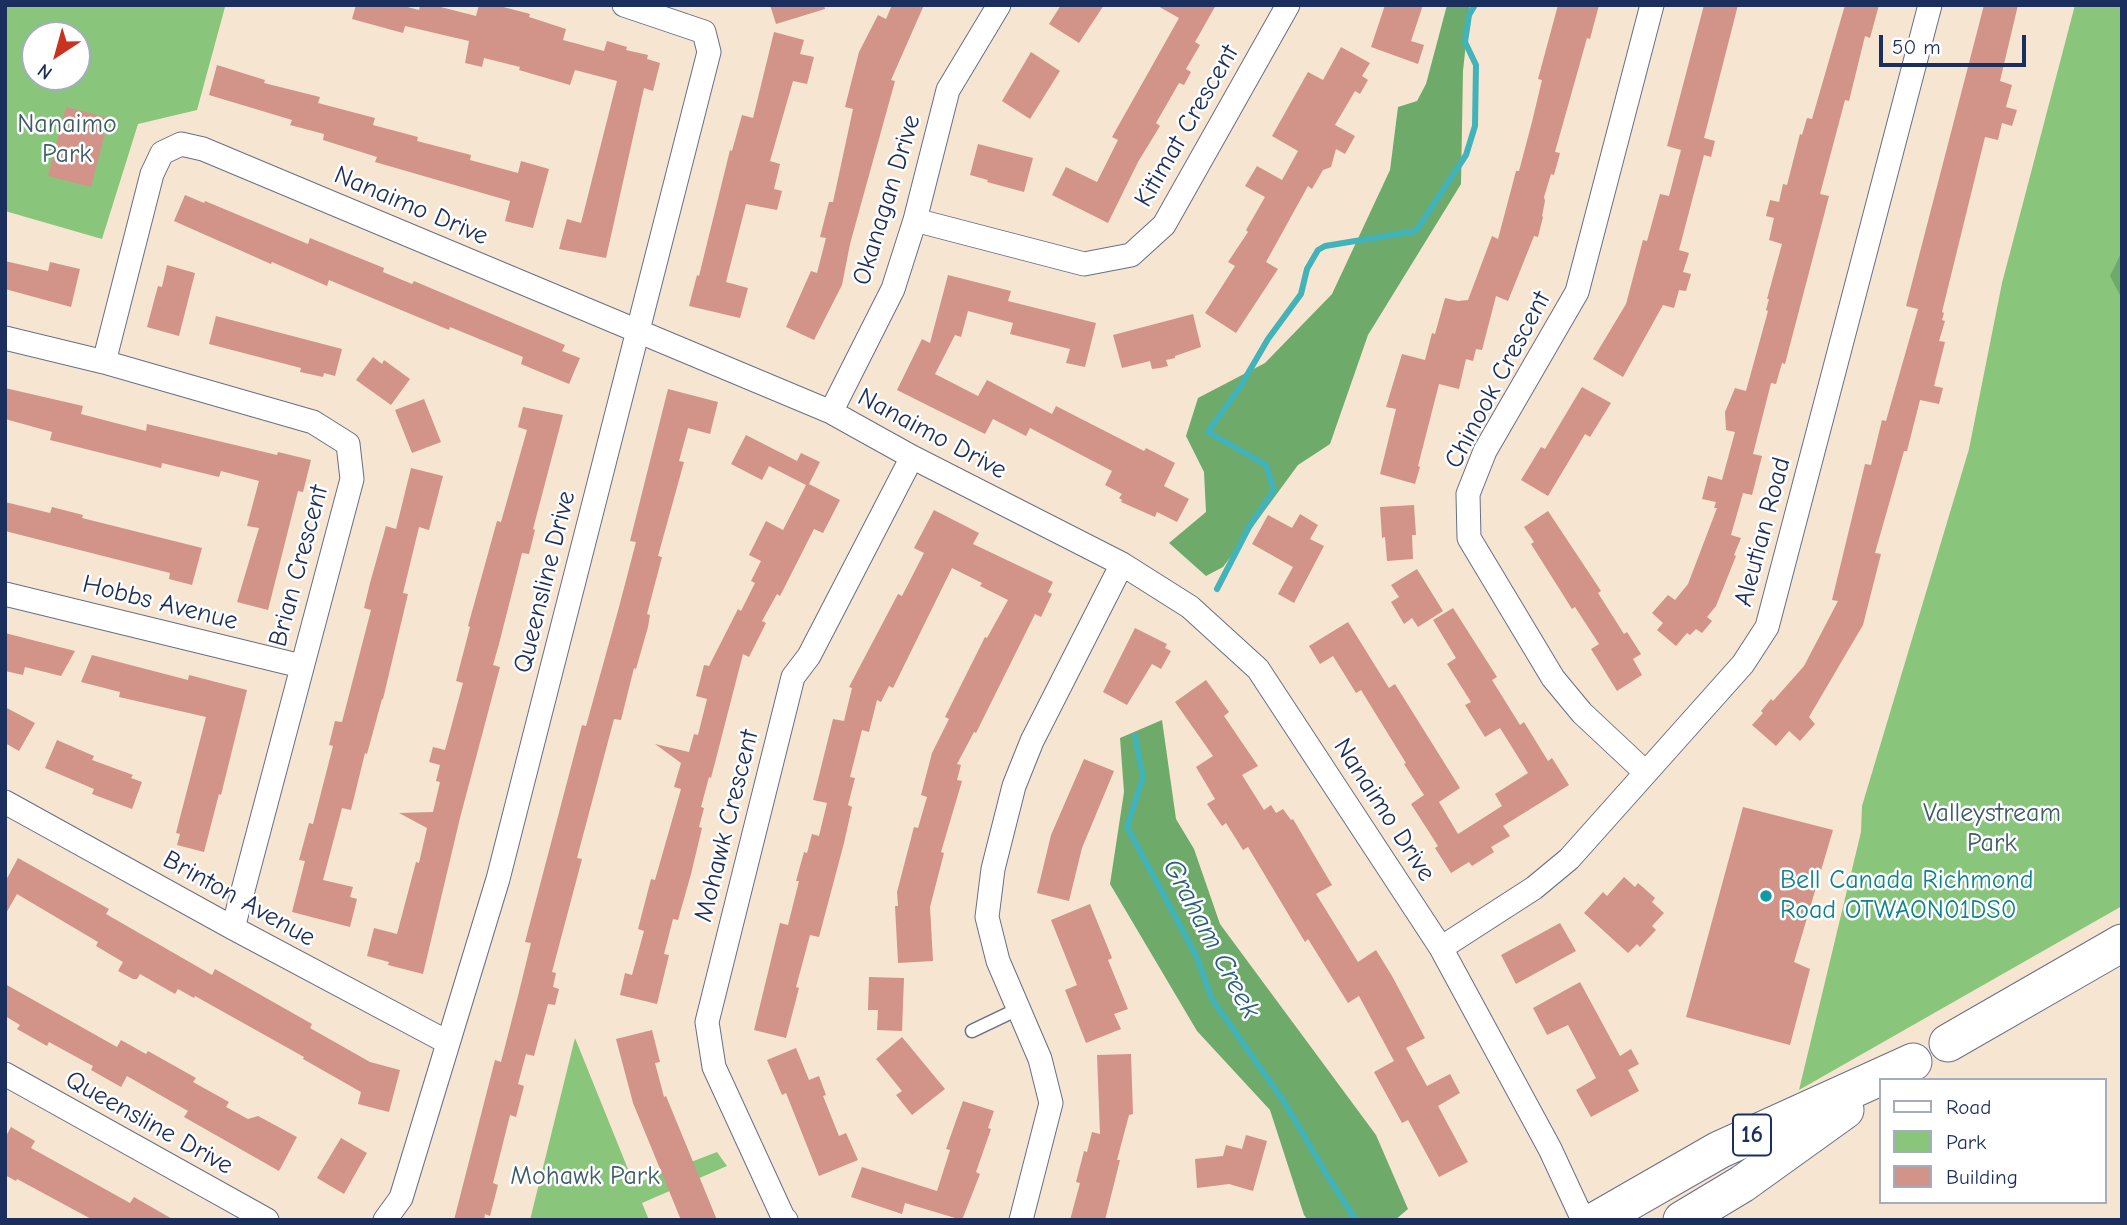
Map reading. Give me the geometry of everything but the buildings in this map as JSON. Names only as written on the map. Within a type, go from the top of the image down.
[{"type":"main road","points":[[1948,1043],[2122,943]]},
{"type":"main road","name":"16","points":[[1597,1220],[1719,1150],[1913,1062],[1891,1078]]},
{"type":"main road","name":"16","points":[[1687,1218],[1742,1184],[1878,1087]]},
{"type":"street","name":"Queensline Drive","points":[[385,1220],[401,1198],[498,879],[709,52],[704,32],[624,5]]},
{"type":"street","name":"Okanagan Drive","points":[[831,412],[893,289],[915,220],[948,90],[999,5]]},
{"type":"street","name":"Kitimat Crescent","points":[[915,220],[1084,264],[1131,255],[1164,225],[1288,5]]},
{"type":"street","name":"Chinook Crescent","points":[[1645,772],[1581,713],[1553,678],[1469,538],[1468,494],[1485,451],[1577,292],[1652,5]]},
{"type":"street","name":"Aleutian Road","points":[[1441,948],[1534,888],[1569,859],[1743,664],[1767,627],[1930,5]]},
{"type":"street","name":"Nanaimo Drive","points":[[104,362],[152,174],[162,153],[181,144],[203,149],[831,412],[912,457],[1122,564],[1190,607],[1258,669],[1441,948],[1550,1149],[1583,1220]]},
{"type":"street","name":"Brian Crescent","points":[[5,338],[104,362],[313,422],[348,444],[352,479],[233,928]]},
{"type":"street","name":"Mohawk Crescent","points":[[786,1220],[714,1067],[707,1022],[793,677],[808,656],[912,457]]},
{"type":"street","points":[[1021,1220],[1051,1103],[1040,1059],[998,961],[987,917],[993,869],[1014,786],[1032,741],[1122,564]]},
{"type":"street","name":"Hobbs Avenue","points":[[5,594],[301,666]]},
{"type":"street","name":"Brinton Avenue","points":[[5,802],[447,1042]]},
{"type":"street","name":"Queensline Drive","points":[[5,1074],[267,1220]]},
{"type":"lane","points":[[972,1031],[1018,1009]]},
{"type":"green space","name":"Nanaimo Park","points":[[5,5],[225,7],[197,110],[138,124],[102,239],[5,211]]},
{"type":"green space","points":[[1447,5],[1470,5],[1463,71],[1461,184],[1368,335],[1330,444],[1298,465],[1223,567],[1206,576],[1169,543],[1206,512],[1204,472],[1186,436],[1198,398],[1265,363],[1332,294],[1390,170],[1398,107],[1417,101],[1426,84]]},
{"type":"green space","name":"Valleystream Park","points":[[2075,5],[2122,5],[2122,250],[2112,272],[2122,272],[2122,906],[1799,1090],[1861,832],[1862,806],[1969,449],[2002,283]]},
{"type":"green space","points":[[2122,250],[2122,299],[2110,276]]},
{"type":"green space","points":[[1162,720],[1176,819],[1194,849],[1220,924],[1376,1135],[1408,1209],[1395,1220],[1308,1220],[1304,1215],[1270,1110],[1197,1031],[1110,884],[1124,792],[1120,738]]},
{"type":"green space","name":"Mohawk Park","points":[[575,1038],[634,1184],[717,1152],[727,1166],[642,1203],[649,1220],[530,1220]]},
{"type":"waterway","name":"Graham Creek","points":[[1217,589],[1249,527],[1274,490],[1266,465],[1208,432],[1240,387],[1268,339],[1301,294],[1307,269],[1318,250],[1325,246],[1416,231],[1466,155],[1475,126],[1476,65],[1465,42],[1469,15],[1475,5]]},
{"type":"waterway","name":"Graham Creek","points":[[1135,736],[1143,777],[1127,827],[1196,955],[1212,999],[1285,1103],[1356,1220]]},
{"type":"place","name":"Bell Canada Richmond Road OTWAON01DS0","points":[[1766,896]]}]
